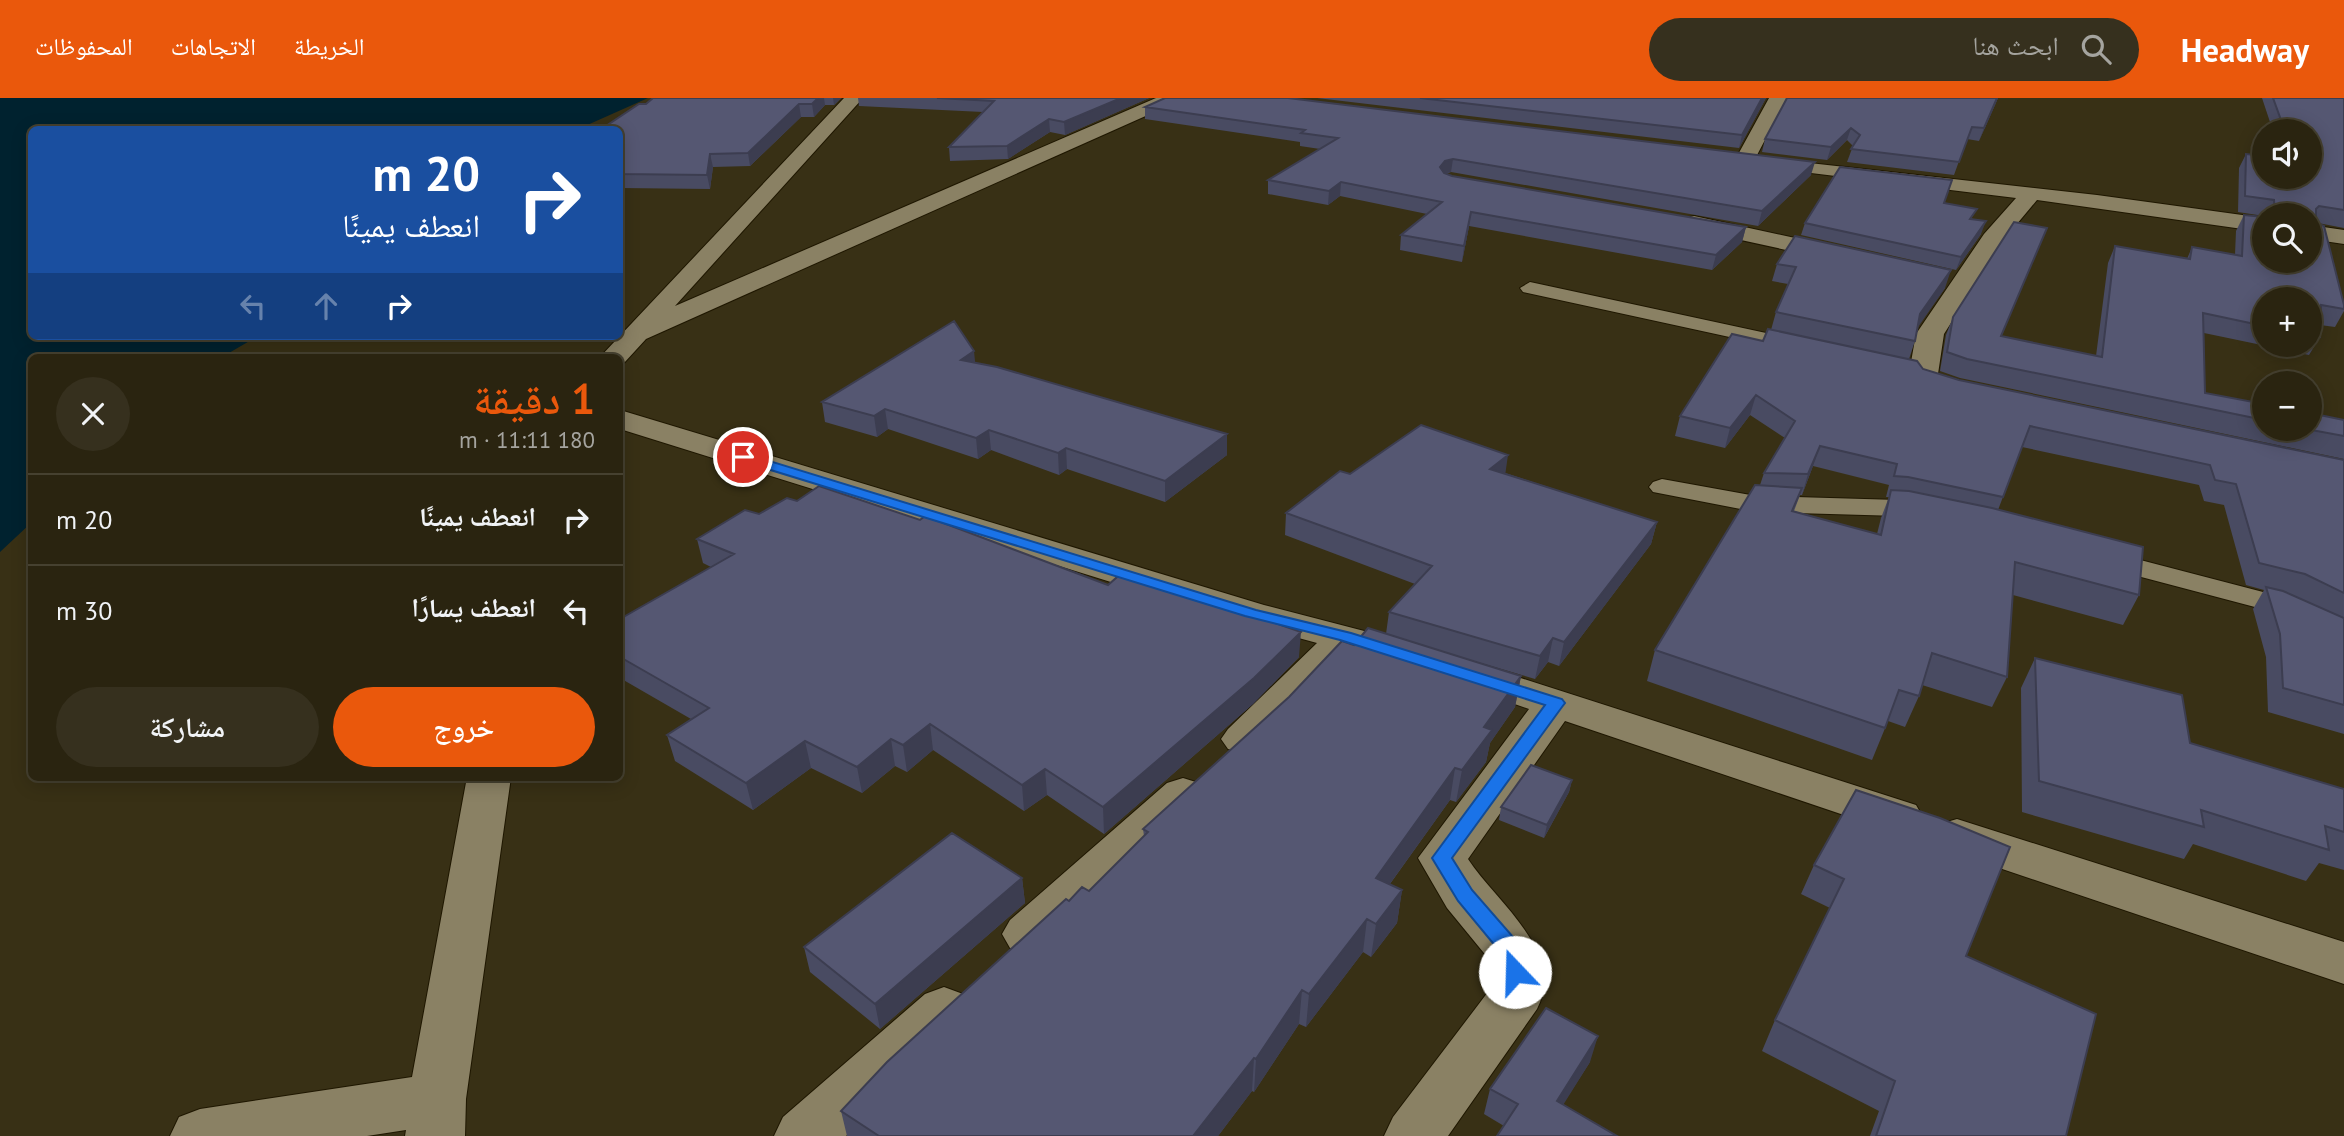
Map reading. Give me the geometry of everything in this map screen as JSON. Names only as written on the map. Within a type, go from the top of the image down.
[{"type":"street","points":[[617,354],[854,98]]},
{"type":"street","points":[[634,334],[1171,98]]},
{"type":"street","points":[[1745,160],[1778,98]]},
{"type":"street","points":[[1720,157],[2252,223]]},
{"type":"street","points":[[1988,397],[1927,380],[1916,372],[1950,279],[1992,239],[2031,194]]},
{"type":"street","points":[[1668,219],[1729,229],[1859,259]]},
{"type":"street","points":[[2322,234],[2344,237]]},
{"type":"street","points":[[623,420],[1250,613],[1345,637],[1556,703],[2174,909],[2344,962]]},
{"type":"street","points":[[804,1136],[1270,716],[1345,637]]},
{"type":"street","points":[[1414,1136],[1518,993],[1513,951],[1465,895],[1442,858],[1556,703]]},
{"type":"street","points":[[200,1136],[436,1117],[488,781]]},
{"type":"lane","points":[[1530,288],[1828,353]]},
{"type":"lane","points":[[1662,486],[1756,504],[1899,508],[1947,519]]},
{"type":"lane","points":[[2078,552],[2280,605],[2344,636]]},
{"type":"water","points":[[0,98],[648,98],[585,126],[28,126],[28,340],[251,340],[227,354],[28,354],[28,526],[0,552]]},
{"type":"building","points":[[653,98],[818,98],[812,104],[799,104],[748,153],[710,154],[707,175],[623,174],[623,126],[606,126],[639,104],[646,104]]},
{"type":"building","points":[[937,98],[1121,98],[1064,122],[1049,119],[1007,146],[949,147],[994,101]]},
{"type":"building","points":[[1165,98],[1288,98],[1815,162],[1762,211],[1453,159],[1445,161],[1440,167],[1444,173],[1452,176],[1746,227],[1716,255],[1471,212],[1464,246],[1401,235],[1442,202],[1341,182],[1329,191],[1268,180],[1338,138],[1301,133],[1305,130],[1145,107]]},
{"type":"building","points":[[1420,98],[1762,98],[1742,135]]},
{"type":"building","points":[[1787,98],[1997,98],[1984,128],[1972,127],[1959,162],[1851,149],[1860,135],[1851,128],[1831,147],[1765,139]]},
{"type":"building","points":[[2273,98],[2344,98],[2344,210],[2322,206],[2322,203],[2274,203],[2274,200],[2245,196],[2246,154],[2252,155],[2252,189],[2322,189],[2322,119],[2281,119]]},
{"type":"building","points":[[1840,167],[1952,180],[1944,203],[1977,209],[1970,219],[1986,221],[1961,257],[1805,223]]},
{"type":"building","points":[[2244,215],[2252,216],[2252,273],[2322,273],[2322,225],[2324,226],[2344,305],[2344,309],[2322,305],[2322,287],[2252,287],[2252,323],[2203,313],[2205,393],[2252,402],[2252,418],[1967,359],[1947,352],[1953,317],[2014,222],[2047,228],[2001,336],[2102,357],[2115,246],[2190,259],[2192,247],[2242,256]]},
{"type":"building","points":[[1795,236],[1951,270],[1920,314],[1915,341],[1776,312],[1796,267],[1777,264]]},
{"type":"building","points":[[954,321],[974,351],[961,360],[997,367],[1227,434],[1165,481],[1066,448],[1058,453],[989,430],[976,438],[885,409],[874,416],[822,402]]},
{"type":"building","points":[[1768,329],[1917,361],[1923,369],[1959,380],[2344,460],[2344,593],[2305,574],[2259,563],[2236,484],[2215,480],[2210,465],[2030,426],[2003,497],[1894,476],[1897,464],[1820,446],[1808,474],[1764,473],[1795,421],[1756,395],[1730,428],[1680,416],[1732,334],[1763,341]]},
{"type":"building","points":[[2322,415],[2344,420],[2344,436],[2322,432]]},
{"type":"building","points":[[1421,425],[1508,455],[1490,469],[1657,522],[1564,642],[1553,638],[1540,656],[1389,612],[1432,566],[1286,513],[1340,471],[1350,474]]},
{"type":"building","points":[[1755,485],[1802,488],[1792,511],[1881,535],[1891,490],[1909,491],[1992,508],[2143,547],[2139,595],[2015,562],[2007,677],[1932,653],[1919,696],[1899,690],[1885,728],[1655,650]]},
{"type":"building","points":[[819,486],[920,520],[925,516],[1108,585],[1124,571],[1301,632],[1254,678],[1103,807],[1045,769],[1022,785],[930,724],[903,745],[891,739],[857,767],[805,741],[746,783],[667,735],[709,708],[623,659],[623,617],[734,554],[697,539],[745,510],[759,514],[787,498],[797,501]]},
{"type":"building","points":[[2266,587],[2283,591],[2344,618],[2344,705],[2283,688],[2280,634]]},
{"type":"building","points":[[1368,628],[1521,676],[1484,727],[1492,730],[1462,770],[1455,768],[1376,878],[1402,890],[1376,924],[1367,919],[1309,994],[1302,990],[1256,1059],[1254,1058],[1193,1136],[879,1136],[841,1111],[887,1062],[1066,899],[1069,901],[1082,887],[1089,891],[1148,832],[1143,829],[1289,697],[1342,641],[1354,645]]},
{"type":"building","points":[[2035,658],[2182,695],[2190,743],[2344,789],[2344,832],[2325,826],[2329,850],[2201,810],[2204,827],[2039,781]]},
{"type":"building","points":[[1531,765],[1572,780],[1547,825],[1501,807]]},
{"type":"building","points":[[1856,790],[1940,818],[2010,847],[1966,956],[2096,1014],[2066,1136],[1876,1136],[1895,1081],[1775,1020],[1844,879],[1814,865]]},
{"type":"building","points":[[952,833],[1022,878],[875,1004],[804,947]]},
{"type":"building","points":[[1546,1008],[1598,1036],[1557,1101],[1617,1136],[1497,1136],[1518,1104],[1490,1089]]},
{"type":"route","points":[[743,457],[946,517],[1250,613],[1434,663],[1556,703],[1442,858],[1465,895],[1513,951],[1515,972]]}]
